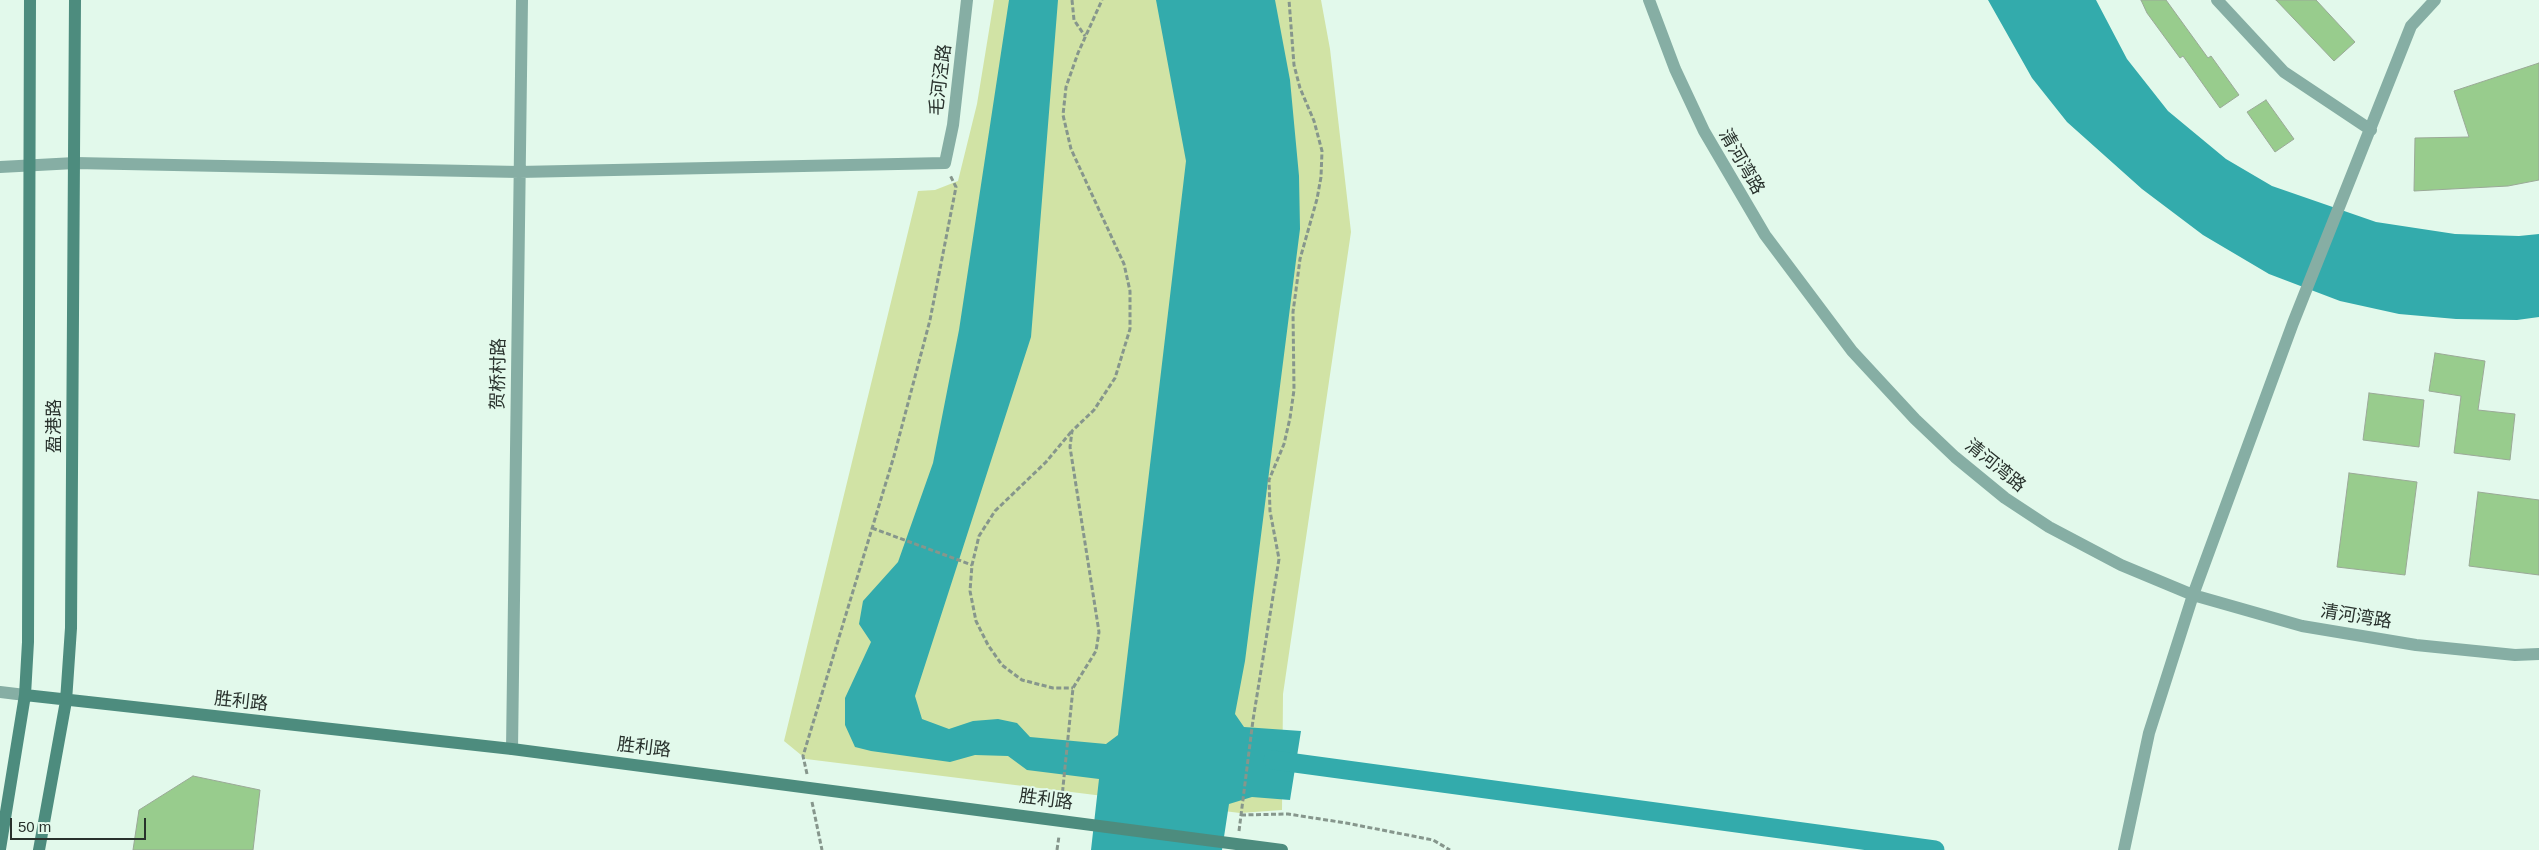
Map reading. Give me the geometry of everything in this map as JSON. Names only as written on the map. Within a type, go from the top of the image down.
[{"type":"main road","name":"盈港路","points":[[0,849],[25,695],[28,632],[31,165],[30,0]]},
{"type":"main road","name":"盈港路","points":[[38,850],[66,701],[71,628],[75,0]]},
{"type":"main road","name":"胜利路","points":[[25,695],[66,701],[512,748],[1282,850]]},
{"type":"street","name":"贺桥村路","points":[[512,748],[522,0]]},
{"type":"street","name":"毛河泾路","points":[[944,163],[954,125],[967,0]]},
{"type":"street","name":"清河湾路","points":[[1649,0],[1675,69],[1704,131],[1733,184],[1770,243],[1852,351],[1915,419],[1955,457],[2004,498],[2049,527],[2122,565],[2193,595],[2302,626],[2416,644],[2515,655],[2539,654]]},
{"type":"street","points":[[2217,0],[2284,72],[2371,130]]},
{"type":"street","points":[[2124,850],[2149,732],[2193,595],[2293,323],[2356,170],[2411,26],[2435,0]]},
{"type":"street","points":[[0,167],[75,164],[519,172],[944,163]]},
{"type":"street","name":"胜利路","points":[[0,692],[25,695]]},
{"type":"path","points":[[1072,0],[1074,20],[1086,37]]},
{"type":"path","points":[[1073,688],[1053,688],[1022,680],[1002,665],[988,645],[976,621],[970,591],[972,565],[979,536],[995,511],[1046,462],[1072,430],[1094,410],[1115,378],[1130,329],[1130,291],[1124,264],[1071,149],[1063,115],[1066,87],[1102,0]]},
{"type":"path","points":[[1239,832],[1253,720],[1279,559],[1270,511],[1269,480],[1284,444],[1294,390],[1295,297],[1300,259],[1317,199],[1322,159],[1322,151],[1314,121],[1300,88],[1294,65],[1289,0]]},
{"type":"path","points":[[803,756],[894,456],[930,320],[956,187],[944,163]]},
{"type":"path","points":[[1061,812],[1073,688],[1096,652],[1099,632],[1070,447],[1072,430]]},
{"type":"path","points":[[872,528],[972,565]]},
{"type":"path","points":[[1241,815],[1288,814],[1346,823],[1433,840],[1450,850]]},
{"type":"path","points":[[818,831],[822,850]]},
{"type":"path","points":[[1057,850],[1059,831]]},
{"type":"green space","points":[[994,0],[1321,0],[1330,49],[1351,232],[1283,694],[1282,810],[1240,813],[806,759],[784,741],[918,191],[935,190],[958,181],[977,104]]},
{"type":"water","points":[[1009,0],[1058,0],[1031,337],[915,696],[922,719],[949,729],[973,721],[998,719],[1017,723],[1030,737],[1106,744],[1118,735],[1186,161],[1156,0],[1275,0],[1290,80],[1299,176],[1300,229],[1245,661],[1235,714],[1244,727],[1301,731],[1290,800],[1252,797],[1229,804],[1222,850],[1091,850],[1099,779],[1027,770],[1008,756],[975,755],[950,762],[871,751],[855,747],[845,725],[845,698],[871,642],[859,624],[863,601],[898,562],[933,463],[959,330]]},
{"type":"water","points":[[1988,0],[2096,0],[2127,59],[2168,111],[2226,159],[2272,186],[2376,222],[2455,234],[2519,236],[2539,234],[2539,317],[2517,320],[2456,319],[2399,314],[2340,301],[2269,274],[2203,235],[2142,189],[2067,122],[2032,78]]},
{"type":"building","points":[[2141,0],[2166,0],[2208,58],[2211,56],[2239,95],[2220,108],[2183,56],[2180,58],[2147,13]]},
{"type":"building","points":[[2276,0],[2316,0],[2355,42],[2334,61]]},
{"type":"building","points":[[2539,63],[2539,180],[2508,186],[2414,191],[2415,138],[2469,137],[2454,91]]},
{"type":"building","points":[[2266,100],[2294,139],[2275,152],[2247,112]]},
{"type":"building","points":[[2435,353],[2485,361],[2478,410],[2515,414],[2510,460],[2454,453],[2461,396],[2429,391]]},
{"type":"building","points":[[2369,393],[2424,400],[2419,447],[2363,440]]},
{"type":"building","points":[[2349,473],[2417,482],[2405,575],[2337,567]]},
{"type":"building","points":[[2478,492],[2539,500],[2539,575],[2469,566]]},
{"type":"building","points":[[193,776],[260,790],[253,850],[133,850],[139,810]]},
{"type":"waterway","points":[[1273,760],[1935,850]]}]
